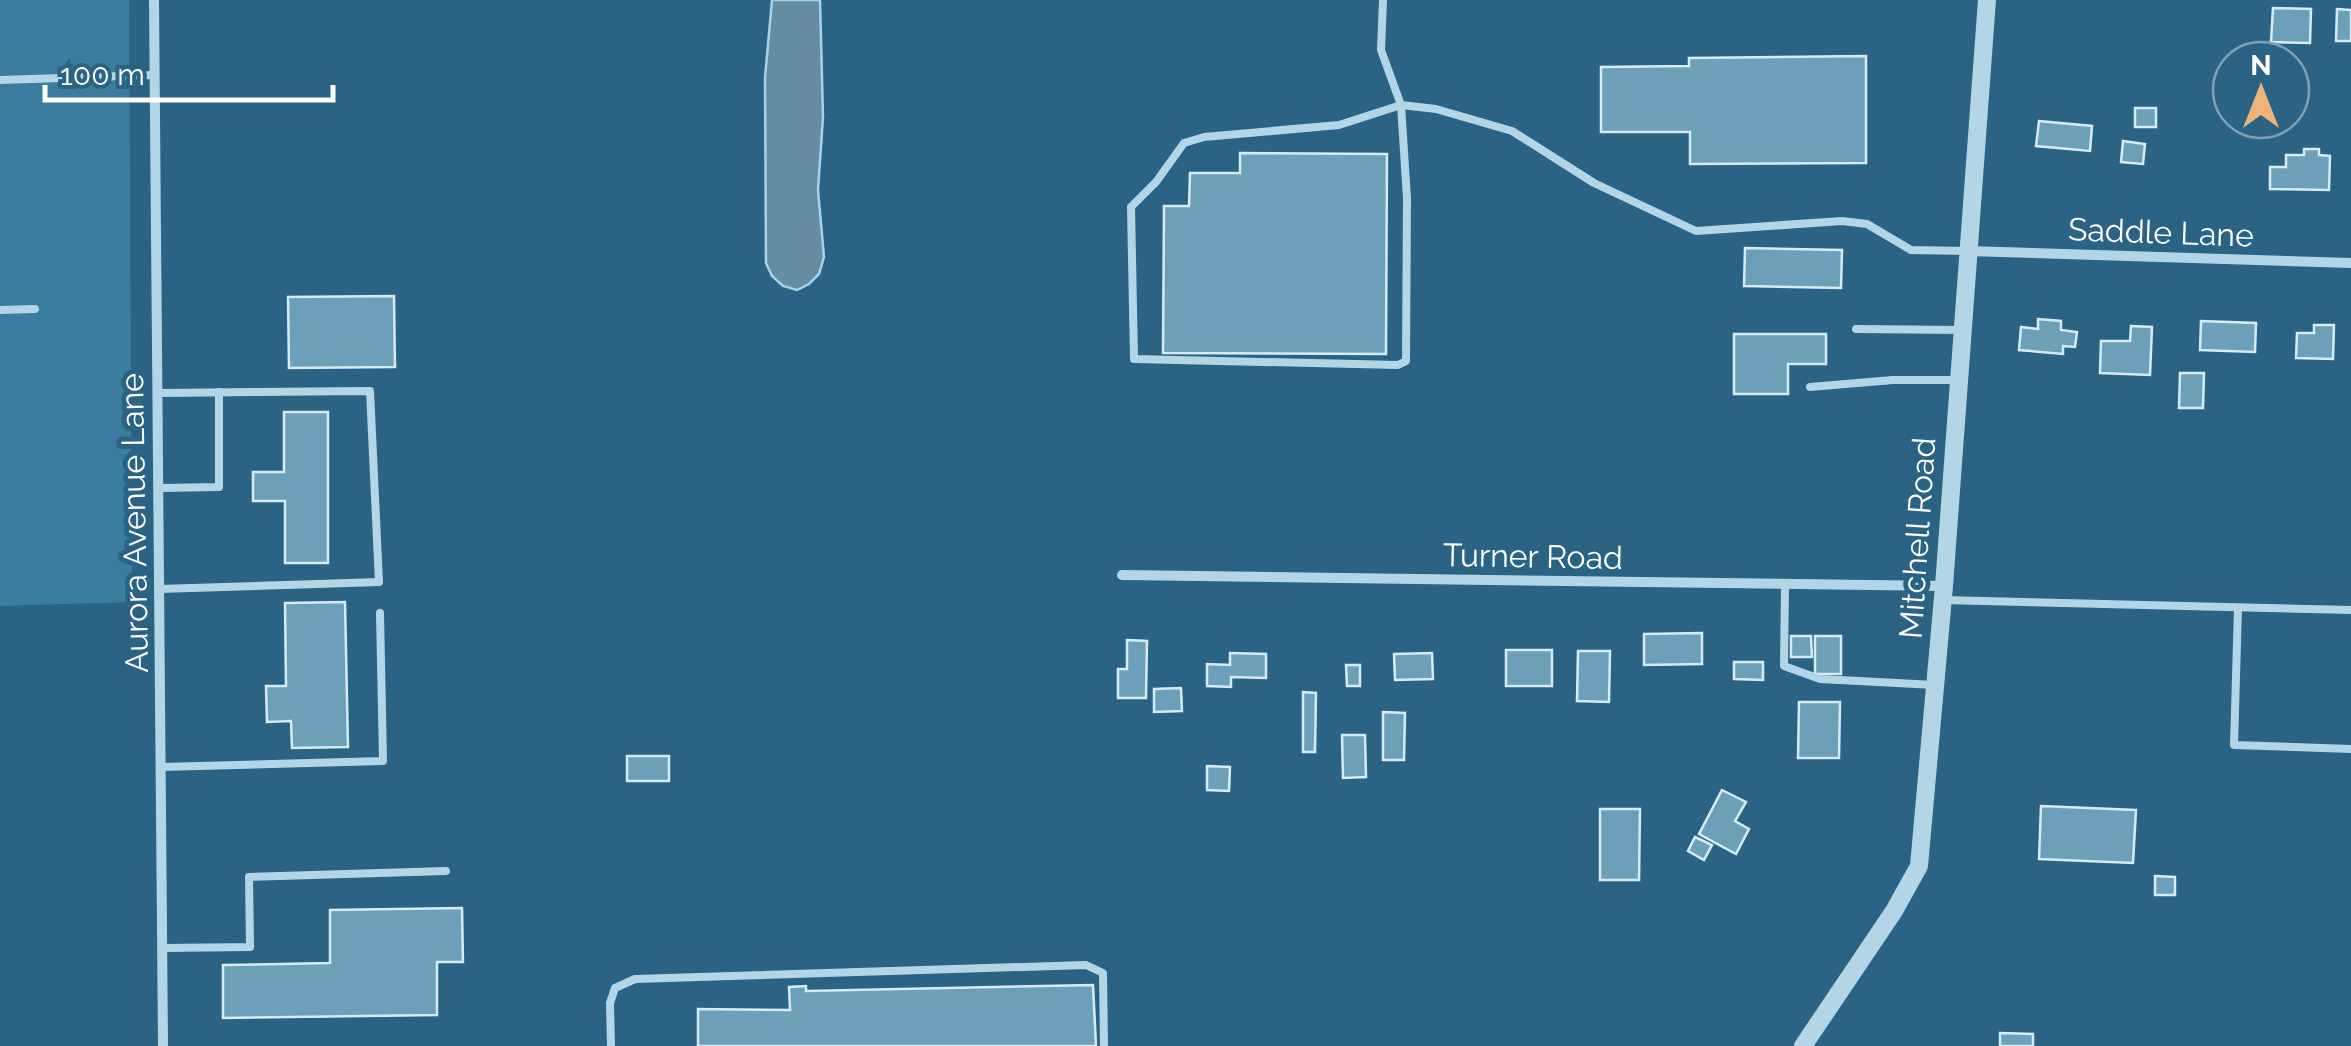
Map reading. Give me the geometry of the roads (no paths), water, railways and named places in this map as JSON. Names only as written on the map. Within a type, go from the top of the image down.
[{"type":"street","name":"Aurora Avenue Lane","points":[[154,0],[163,1046]]},
{"type":"street","points":[[1987,0],[2002,0]]},
{"type":"street","name":"Mitchell Road","points":[[1803,1046],[1894,911],[1919,866],[1944,593],[1987,0]]},
{"type":"street","name":"Saddle Lane","points":[[1968,251],[2351,262]]},
{"type":"street","name":"Turner Road","points":[[1122,575],[1785,584],[1944,593]]},
{"type":"lane","points":[[1383,0],[1381,50],[1401,105],[1407,358],[1398,365],[1134,359],[1132,208],[1184,143],[1204,137],[1340,125],[1401,105],[1436,109],[1512,131],[1594,183],[1696,231],[1842,220],[1867,224],[1911,250],[1968,251]]},
{"type":"lane","points":[[1976,0],[1987,0]]},
{"type":"lane","points":[[0,80],[155,75]]},
{"type":"lane","points":[[0,310],[36,309]]},
{"type":"lane","points":[[1856,328],[1962,330]]},
{"type":"lane","points":[[1810,387],[1893,380],[1958,380]]},
{"type":"lane","points":[[158,393],[370,391],[379,582],[160,589]]},
{"type":"lane","points":[[158,488],[220,486],[219,392]]},
{"type":"lane","points":[[1785,584],[1784,666],[1820,678],[1936,684]]},
{"type":"lane","points":[[1944,593],[2351,610]]},
{"type":"lane","points":[[2238,608],[2234,745],[2351,749]]},
{"type":"lane","points":[[161,767],[383,761],[380,612]]},
{"type":"lane","points":[[163,948],[250,948],[249,876],[446,872]]},
{"type":"lane","points":[[611,1046],[610,1002],[615,988],[636,979],[1086,965],[1103,974],[1104,1046]]}]
